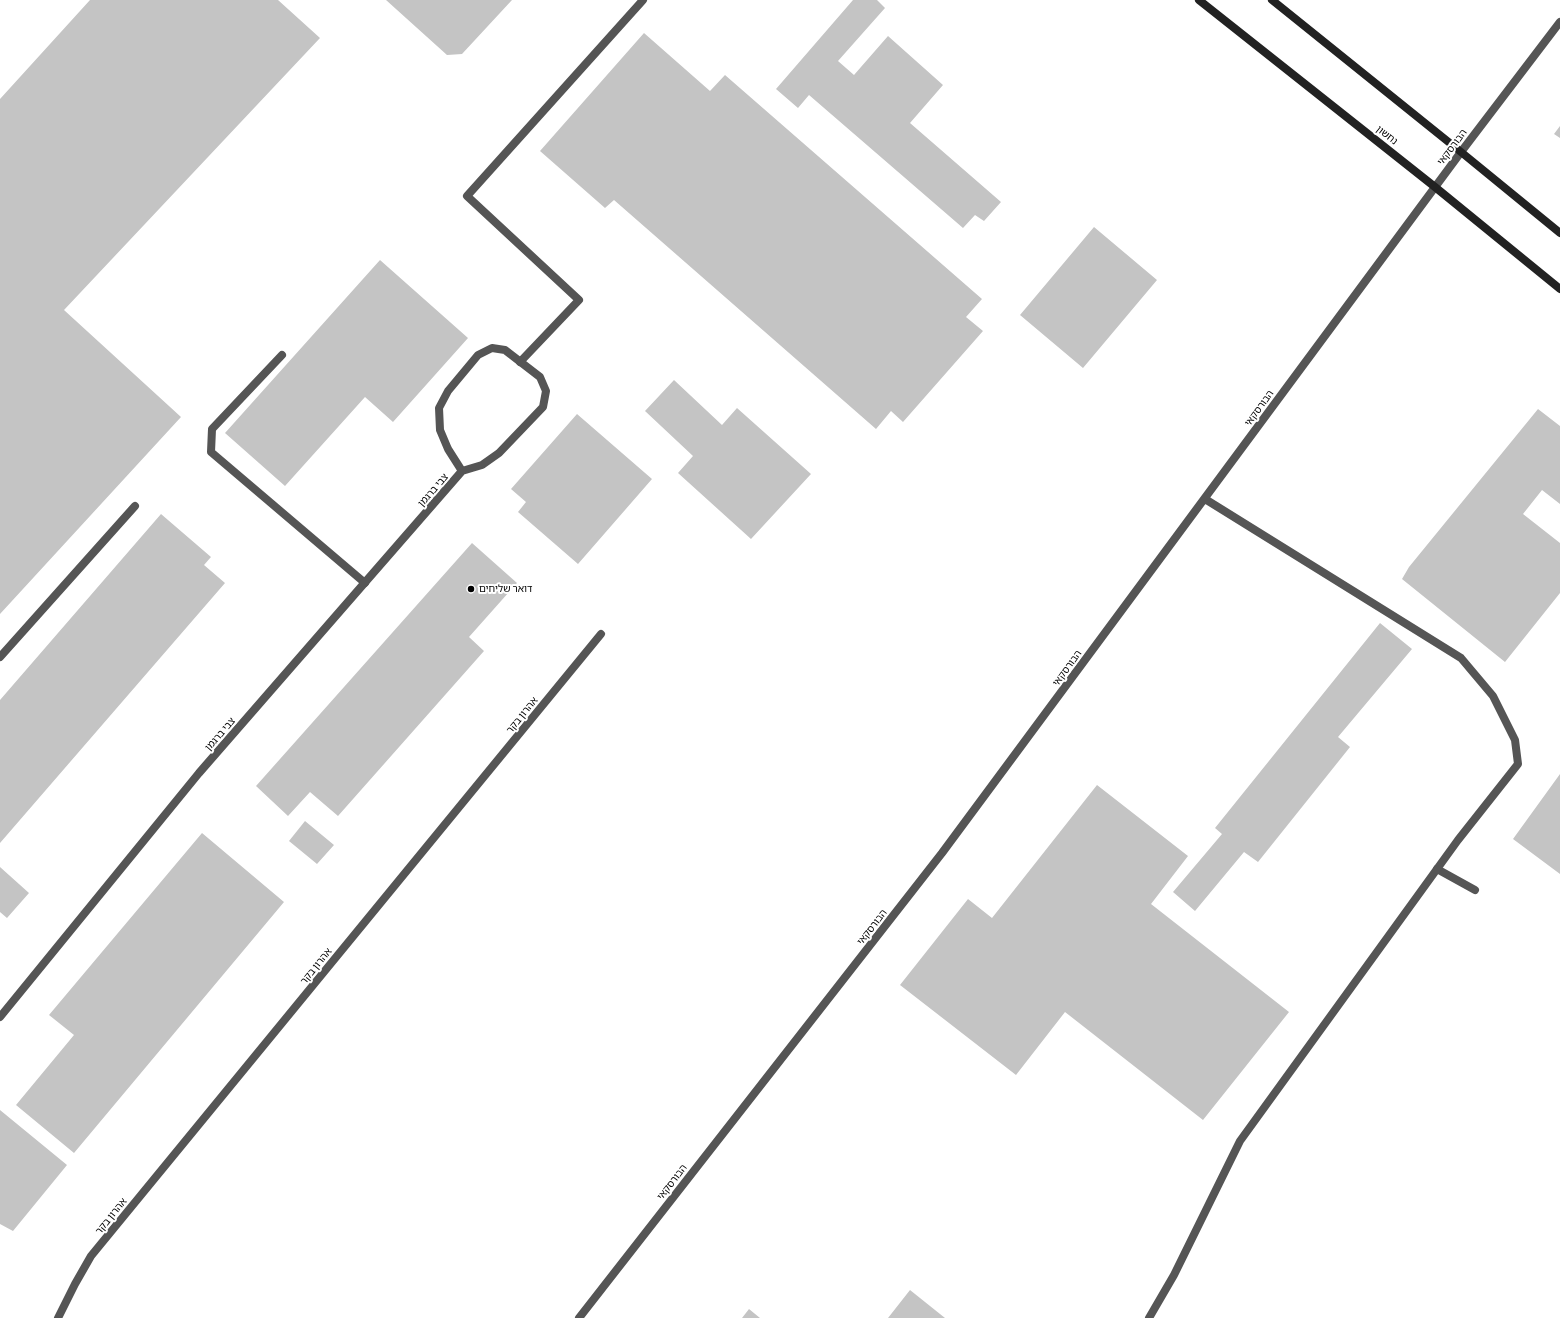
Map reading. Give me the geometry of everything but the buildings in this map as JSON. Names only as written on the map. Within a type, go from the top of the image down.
[{"type":"street","points":[[520,362],[579,300],[467,196],[643,0]]},
{"type":"street","name":"נחשון","points":[[1199,0],[1435,187],[1560,289]]},
{"type":"street","points":[[1272,0],[1560,233]]},
{"type":"street","name":"הבורסקאי","points":[[579,1318],[942,853],[1461,152],[1560,22]]},
{"type":"street","name":"צבי ברגמן","points":[[0,1017],[199,773],[462,471],[482,465],[499,453],[543,407],[546,391],[540,378],[504,350],[492,348],[478,355],[448,391],[440,408],[440,430],[448,449],[462,471]]},
{"type":"street","points":[[282,355],[212,429],[211,452],[365,583]]},
{"type":"street","points":[[1148,1318],[1174,1275],[1240,1141],[1458,840],[1518,764],[1515,740],[1493,696],[1460,658],[1205,499]]},
{"type":"street","points":[[0,657],[135,506]]},
{"type":"street","name":"אהרון בקר","points":[[58,1318],[91,1256],[601,634]]},
{"type":"street","points":[[1437,869],[1475,890]]},
{"type":"place","name":"דואר שליחים","points":[[471,589]]}]
